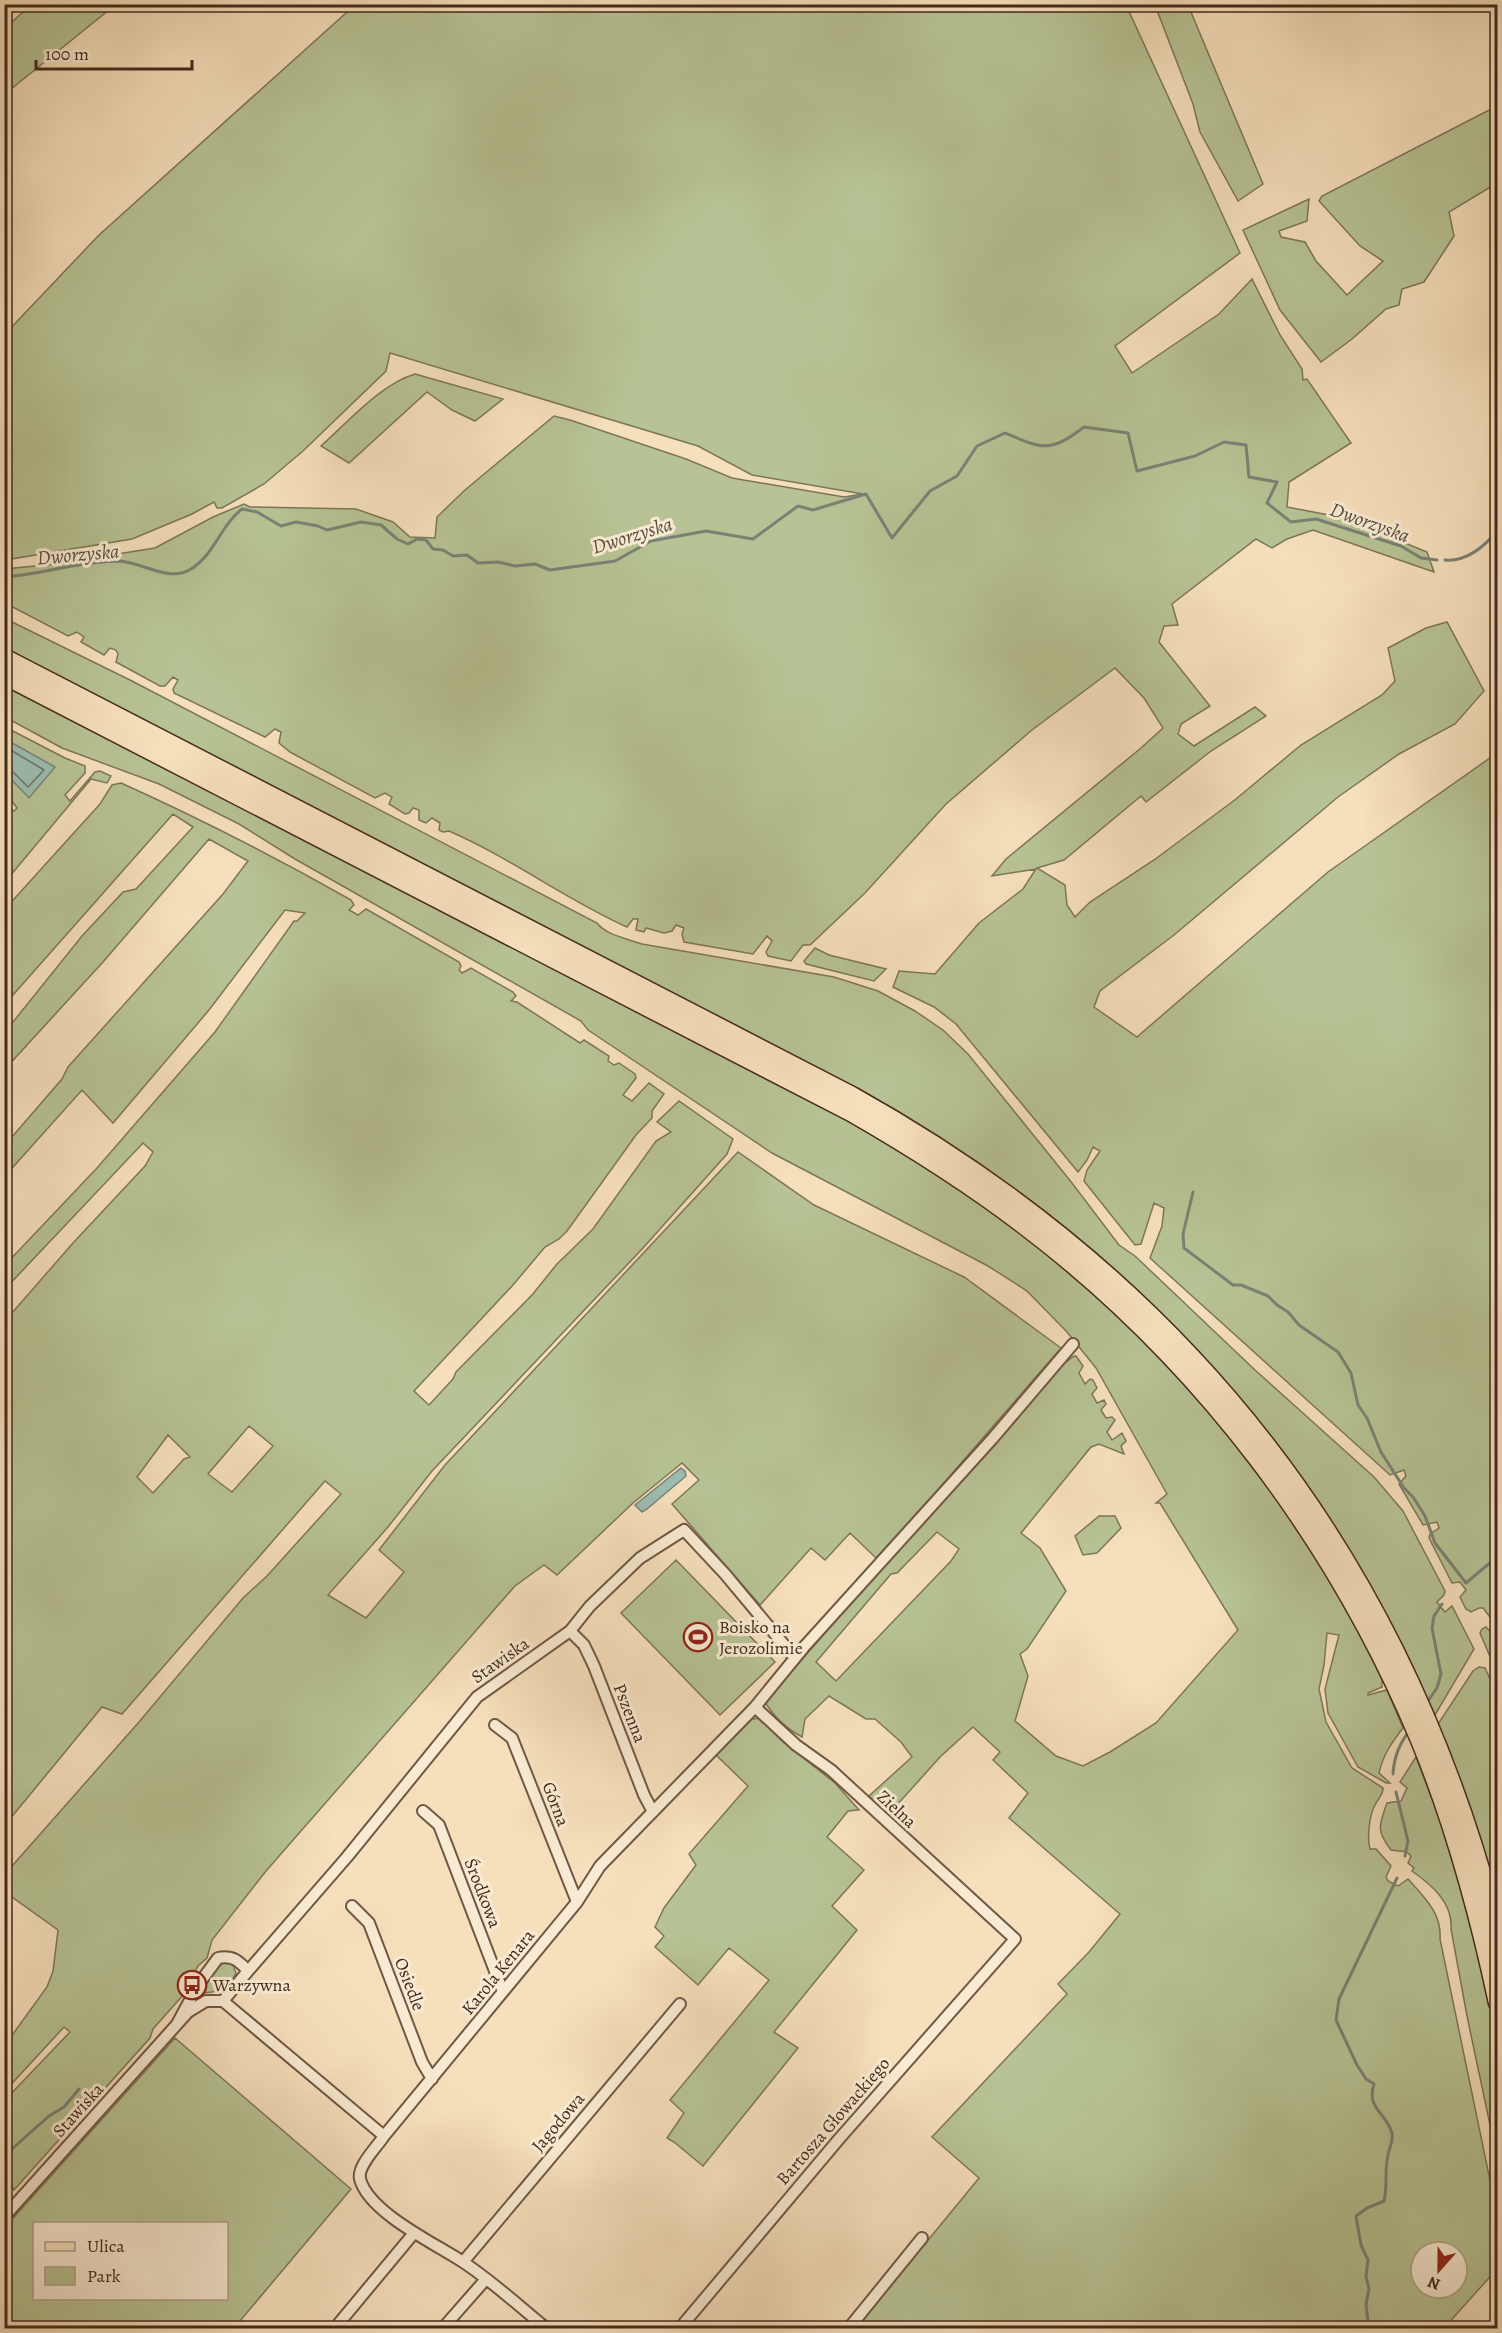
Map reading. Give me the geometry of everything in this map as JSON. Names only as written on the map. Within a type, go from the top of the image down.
[{"type":"main road","points":[[4,658],[810,1073],[921,1136],[1008,1194],[1060,1234],[1123,1288],[1226,1394],[1289,1475],[1326,1529],[1368,1599],[1469,1832],[1497,1934]]},
{"type":"main road","points":[[4,675],[808,1089],[919,1153],[1000,1207],[1074,1265],[1124,1309],[1185,1371],[1227,1420],[1280,1488],[1313,1536],[1403,1684]]},
{"type":"main road","points":[[1435,1758],[1497,2003]]},
{"type":"street","name":"Karola Kenara","points":[[546,2328],[463,2262],[414,2234],[376,2202],[360,2180],[360,2172],[384,2136],[577,1902],[600,1866],[755,1707],[795,1658],[993,1438],[1073,1344]]},
{"type":"street","name":"Stawiska","points":[[4,2217],[188,2012],[206,2001],[223,2001],[347,1857],[477,1696],[570,1631],[590,1606],[640,1558],[684,1530],[725,1574],[795,1658]]},
{"type":"street","name":"Pszenna","points":[[570,1631],[584,1645],[594,1666],[644,1795],[653,1812]]},
{"type":"street","name":"Zielna","points":[[755,1707],[796,1745],[831,1770],[1015,1939]]},
{"type":"street","name":"Górna","points":[[495,1725],[512,1738],[577,1902]]},
{"type":"street","name":"Środkowa","points":[[423,1811],[439,1825],[503,1992]]},
{"type":"street","name":"Osiedle","points":[[352,1905],[369,1923],[422,2062],[432,2079]]},
{"type":"street","name":"Bartosza Głowackiego","points":[[680,2328],[831,2148],[1015,1939]]},
{"type":"street","name":"Stawiska","points":[[177,2024],[198,1986],[218,1958],[227,1956],[237,1959],[248,1971]]},
{"type":"street","points":[[223,2001],[384,2136]]},
{"type":"street","name":"Jagodowa","points":[[463,2262],[680,2004]]},
{"type":"street","points":[[335,2328],[414,2234]]},
{"type":"street","points":[[849,2328],[922,2238]]},
{"type":"street","points":[[443,2328],[486,2279]]},
{"type":"green space","points":[[356,4],[1126,5],[1240,253],[1115,346],[1132,373],[1219,314],[1252,279],[1280,335],[1302,369],[1303,380],[1307,379],[1351,443],[1289,482],[1287,507],[1345,518],[1427,552],[1434,572],[1313,530],[1287,539],[1272,548],[1256,539],[1172,604],[1178,625],[1164,626],[1159,642],[1210,706],[1181,724],[1178,734],[1194,746],[1255,707],[1266,716],[1211,751],[1146,802],[1141,796],[1064,860],[1037,868],[1065,885],[1067,905],[1075,917],[1090,902],[1154,860],[1236,799],[1301,745],[1382,695],[1395,681],[1388,648],[1426,628],[1447,622],[1484,691],[1455,724],[1399,754],[1338,797],[1174,935],[1100,991],[1094,1007],[1137,1037],[1328,872],[1497,753],[1497,1626],[1483,1608],[1471,1612],[1466,1609],[1460,1597],[1466,1590],[1460,1582],[1452,1583],[1429,1538],[1430,1534],[1439,1528],[1437,1522],[1423,1525],[1399,1484],[1406,1476],[1404,1470],[1390,1475],[1150,1258],[1162,1226],[1164,1208],[1154,1203],[1141,1244],[1135,1245],[1084,1181],[1087,1170],[1100,1151],[1093,1147],[1078,1172],[956,1024],[934,1007],[893,987],[899,971],[935,974],[979,923],[1023,889],[1036,869],[992,876],[1006,859],[1163,728],[1144,698],[1115,668],[1032,730],[946,804],[865,893],[810,945],[803,945],[791,961],[768,956],[766,952],[772,941],[767,936],[753,954],[684,942],[682,934],[684,928],[676,925],[672,931],[664,933],[646,928],[644,932],[636,930],[638,919],[633,919],[627,927],[472,842],[449,831],[439,830],[440,823],[432,818],[426,823],[419,820],[419,810],[413,808],[405,814],[389,804],[392,797],[385,793],[375,798],[290,752],[279,743],[281,732],[275,729],[265,737],[174,693],[173,689],[178,680],[173,677],[165,686],[160,686],[116,662],[118,654],[116,650],[110,648],[104,655],[81,642],[84,637],[77,632],[68,636],[5,603],[5,569],[55,564],[155,548],[213,517],[244,504],[250,507],[356,509],[393,522],[410,537],[435,538],[437,517],[465,490],[554,416],[686,459],[732,478],[844,497],[863,494],[752,475],[698,446],[390,353],[386,371],[303,451],[264,484],[222,508],[217,508],[214,502],[192,514],[132,539],[5,560],[5,334],[99,235]]},
{"type":"green space","points":[[31,5],[115,5],[5,94],[5,28]]},
{"type":"green space","points":[[1155,5],[1188,5],[1263,184],[1238,201],[1200,132],[1193,104]]},
{"type":"green space","points":[[1497,106],[1497,183],[1449,212],[1454,236],[1424,282],[1402,289],[1399,305],[1386,309],[1321,362],[1280,310],[1243,230],[1309,199],[1307,221],[1279,231],[1281,237],[1305,242],[1316,261],[1347,295],[1383,261],[1360,246],[1319,201],[1322,196]]},
{"type":"green space","points":[[415,374],[503,399],[475,421],[452,410],[427,392],[349,463],[321,446],[377,395],[402,379]]},
{"type":"green space","points":[[4,618],[130,680],[597,923],[612,934],[642,944],[834,977],[878,991],[915,1011],[943,1030],[968,1054],[1119,1245],[1135,1256],[1255,1370],[1374,1477],[1403,1511],[1445,1591],[1437,1602],[1445,1612],[1452,1606],[1474,1649],[1435,1715],[1378,1600],[1342,1542],[1264,1431],[1220,1378],[1126,1280],[1020,1193],[948,1145],[823,1072],[5,650]]},
{"type":"green space","points":[[4,683],[836,1112],[947,1180],[1011,1224],[1106,1303],[1152,1346],[1195,1392],[1273,1490],[1308,1541],[1340,1594],[1382,1679],[1382,1687],[1368,1695],[1387,1690],[1403,1728],[1388,1749],[1379,1773],[1390,1783],[1358,1767],[1328,1713],[1325,1689],[1339,1635],[1327,1633],[1319,1689],[1326,1722],[1352,1768],[1383,1788],[1371,1815],[1369,1839],[1370,1849],[1376,1849],[1391,1866],[1386,1877],[1388,1881],[1398,1886],[1408,1879],[1431,1906],[1438,1921],[1497,2214],[1497,2269],[1444,2328],[856,2328],[979,2178],[932,2137],[1067,1994],[1058,1984],[1089,1952],[1120,1914],[1009,1818],[1028,1793],[993,1760],[1000,1752],[973,1727],[940,1757],[888,1815],[869,1796],[912,1757],[901,1742],[875,1719],[866,1719],[829,1696],[805,1719],[802,1737],[773,1714],[766,1704],[769,1698],[1061,1366],[1074,1356],[1083,1366],[1079,1373],[1085,1384],[1090,1379],[1093,1380],[1097,1388],[1092,1394],[1097,1403],[1104,1400],[1106,1404],[1101,1410],[1106,1418],[1112,1417],[1115,1420],[1107,1432],[1112,1440],[1122,1433],[1126,1441],[1121,1446],[1124,1454],[1099,1444],[1091,1447],[1021,1533],[1040,1548],[1066,1591],[1027,1649],[1020,1654],[1028,1676],[1015,1721],[1056,1756],[1083,1766],[1156,1723],[1238,1630],[1160,1503],[1156,1503],[1167,1494],[1096,1368],[1067,1332],[1027,1291],[988,1266],[772,1153],[588,1030],[581,1021],[295,859],[239,824],[159,784],[62,748],[5,717]],"holes":[[[937,1532],[959,1549],[951,1561],[836,1681],[816,1662],[891,1574],[897,1573]]]},
{"type":"green space","points":[[5,727],[85,766],[85,773],[65,795],[70,801],[95,772],[100,771],[111,776],[107,783],[91,779],[5,882],[4,806],[14,811],[17,808],[5,792]]},
{"type":"green space","points":[[121,783],[238,839],[351,900],[354,905],[349,910],[358,915],[366,909],[459,962],[461,966],[459,970],[462,973],[471,968],[513,992],[516,996],[511,1001],[517,1002],[580,1043],[584,1040],[609,1056],[608,1061],[614,1065],[619,1063],[635,1074],[636,1078],[623,1095],[632,1101],[649,1083],[664,1094],[652,1111],[652,1118],[636,1135],[567,1231],[545,1247],[513,1285],[414,1391],[429,1405],[453,1379],[456,1372],[593,1229],[656,1141],[671,1132],[657,1122],[679,1101],[733,1139],[727,1154],[643,1248],[432,1471],[388,1527],[328,1595],[366,1618],[404,1572],[379,1550],[445,1465],[738,1152],[814,1205],[964,1277],[1061,1348],[876,1558],[850,1533],[825,1560],[811,1548],[760,1605],[672,1504],[699,1480],[682,1463],[633,1503],[557,1575],[544,1565],[515,1586],[266,1871],[212,1940],[207,1958],[198,1966],[184,1994],[153,2029],[150,2038],[14,2190],[5,2173],[5,2100],[70,2032],[64,2027],[5,2091],[5,2045],[47,1987],[53,1971],[58,1930],[5,1892],[5,1874],[139,1722],[243,1598],[267,1576],[341,1494],[325,1481],[122,1714],[102,1707],[5,1825],[5,1321],[73,1243],[145,1166],[153,1152],[143,1143],[5,1289],[5,1265],[97,1168],[215,1032],[294,921],[305,913],[285,910],[209,1010],[113,1123],[82,1090],[5,1176],[5,1145],[62,1079],[68,1067],[223,894],[248,861],[209,839],[103,962],[5,1069],[5,1032],[82,936],[123,892],[136,889],[193,827],[173,814],[5,1004],[5,909],[100,804],[112,785]],"holes":[[[249,1426],[273,1446],[232,1492],[208,1474]],[[168,1435],[190,1457],[184,1459],[153,1493],[137,1477]]]},
{"type":"green space","points":[[815,948],[829,955],[886,969],[874,981],[806,964],[804,961]]},
{"type":"green space","points":[[1099,1516],[1115,1516],[1121,1528],[1097,1553],[1083,1555],[1075,1536]]},
{"type":"green space","name":"Boisko na Jerozolimie","points":[[676,1560],[775,1662],[720,1715],[621,1613]]},
{"type":"green space","points":[[1486,1627],[1497,1639],[1497,1673],[1480,1633]]},
{"type":"green space","points":[[1479,1667],[1485,1668],[1498,1696],[1497,1910],[1468,1803],[1438,1724],[1473,1671]]},
{"type":"green space","points":[[761,1718],[782,1741],[835,1783],[859,1810],[848,1811],[827,1837],[864,1870],[832,1906],[857,1930],[774,2032],[798,2048],[703,2166],[667,2138],[684,2113],[670,2100],[769,1980],[729,1948],[698,1985],[655,1947],[664,1936],[655,1927],[664,1908],[696,1865],[689,1854],[748,1786],[716,1755],[752,1719]]},
{"type":"green space","points":[[1416,1757],[1447,1838],[1470,1912],[1497,2035],[1497,2158],[1467,2016],[1449,1911],[1434,1889],[1412,1871],[1414,1868],[1408,1863],[1411,1856],[1405,1852],[1391,1850],[1381,1833],[1381,1823],[1387,1803],[1401,1801],[1407,1788],[1400,1782]]},
{"type":"green space","points":[[227,1962],[233,1965],[236,1973],[230,1984],[218,1991],[201,1993],[201,1989],[217,1965]]},
{"type":"green space","points":[[175,2038],[351,2189],[234,2328],[5,2328],[5,2227]]},
{"type":"water","points":[[5,739],[55,767],[29,798],[5,773]]},
{"type":"water","points":[[681,1468],[685,1471],[686,1476],[647,1509],[642,1512],[635,1505]]},
{"type":"waterway","name":"Dworzyska","points":[[4,577],[90,563],[119,561],[165,573],[183,573],[206,556],[228,523],[242,509],[257,512],[281,526],[296,522],[327,530],[361,522],[381,525],[397,539],[408,544],[417,539],[426,540],[433,549],[443,550],[453,556],[467,555],[478,563],[498,562],[515,566],[535,564],[550,570],[615,561],[651,541],[706,531],[753,539],[798,506],[813,510],[866,494],[892,538],[930,491],[957,476],[977,446],[1005,433],[1038,445],[1054,445],[1084,427],[1128,433],[1137,471],[1195,456],[1224,442],[1246,445],[1249,477],[1277,482],[1267,503],[1291,522],[1316,519],[1401,546],[1421,558],[1437,560]]},
{"type":"waterway","points":[[1445,560],[1468,556],[1487,542],[1498,530]]},
{"type":"waterway","points":[[1193,1192],[1183,1234],[1184,1248],[1233,1285],[1241,1285],[1268,1296],[1288,1312],[1299,1325],[1338,1352],[1351,1373],[1358,1405],[1367,1418],[1381,1452],[1425,1516],[1435,1543],[1466,1583],[1498,1556]]},
{"type":"waterway","points":[[1425,1705],[1437,1688],[1441,1674],[1432,1628],[1434,1616],[1442,1604]]},
{"type":"waterway","points":[[1393,1774],[1398,1751],[1409,1731]]},
{"type":"waterway","points":[[1396,1792],[1408,1841],[1405,1856]]},
{"type":"waterway","points":[[1374,2328],[1368,2322],[1366,2304],[1369,2289],[1366,2276],[1368,2260],[1361,2245],[1356,2216],[1367,2208],[1384,2201],[1387,2161],[1392,2136],[1389,2126],[1375,2105],[1372,2092],[1374,2084],[1366,2079],[1357,2065],[1336,2020],[1339,1999],[1397,1878]]},
{"type":"waterway","points":[[4,2156],[49,2116],[64,2107],[79,2089]]},
{"type":"place","name":"Boisko na Jerozolimie","points":[[698,1637]]},
{"type":"place","name":"Warzywna","points":[[192,1985]]}]
